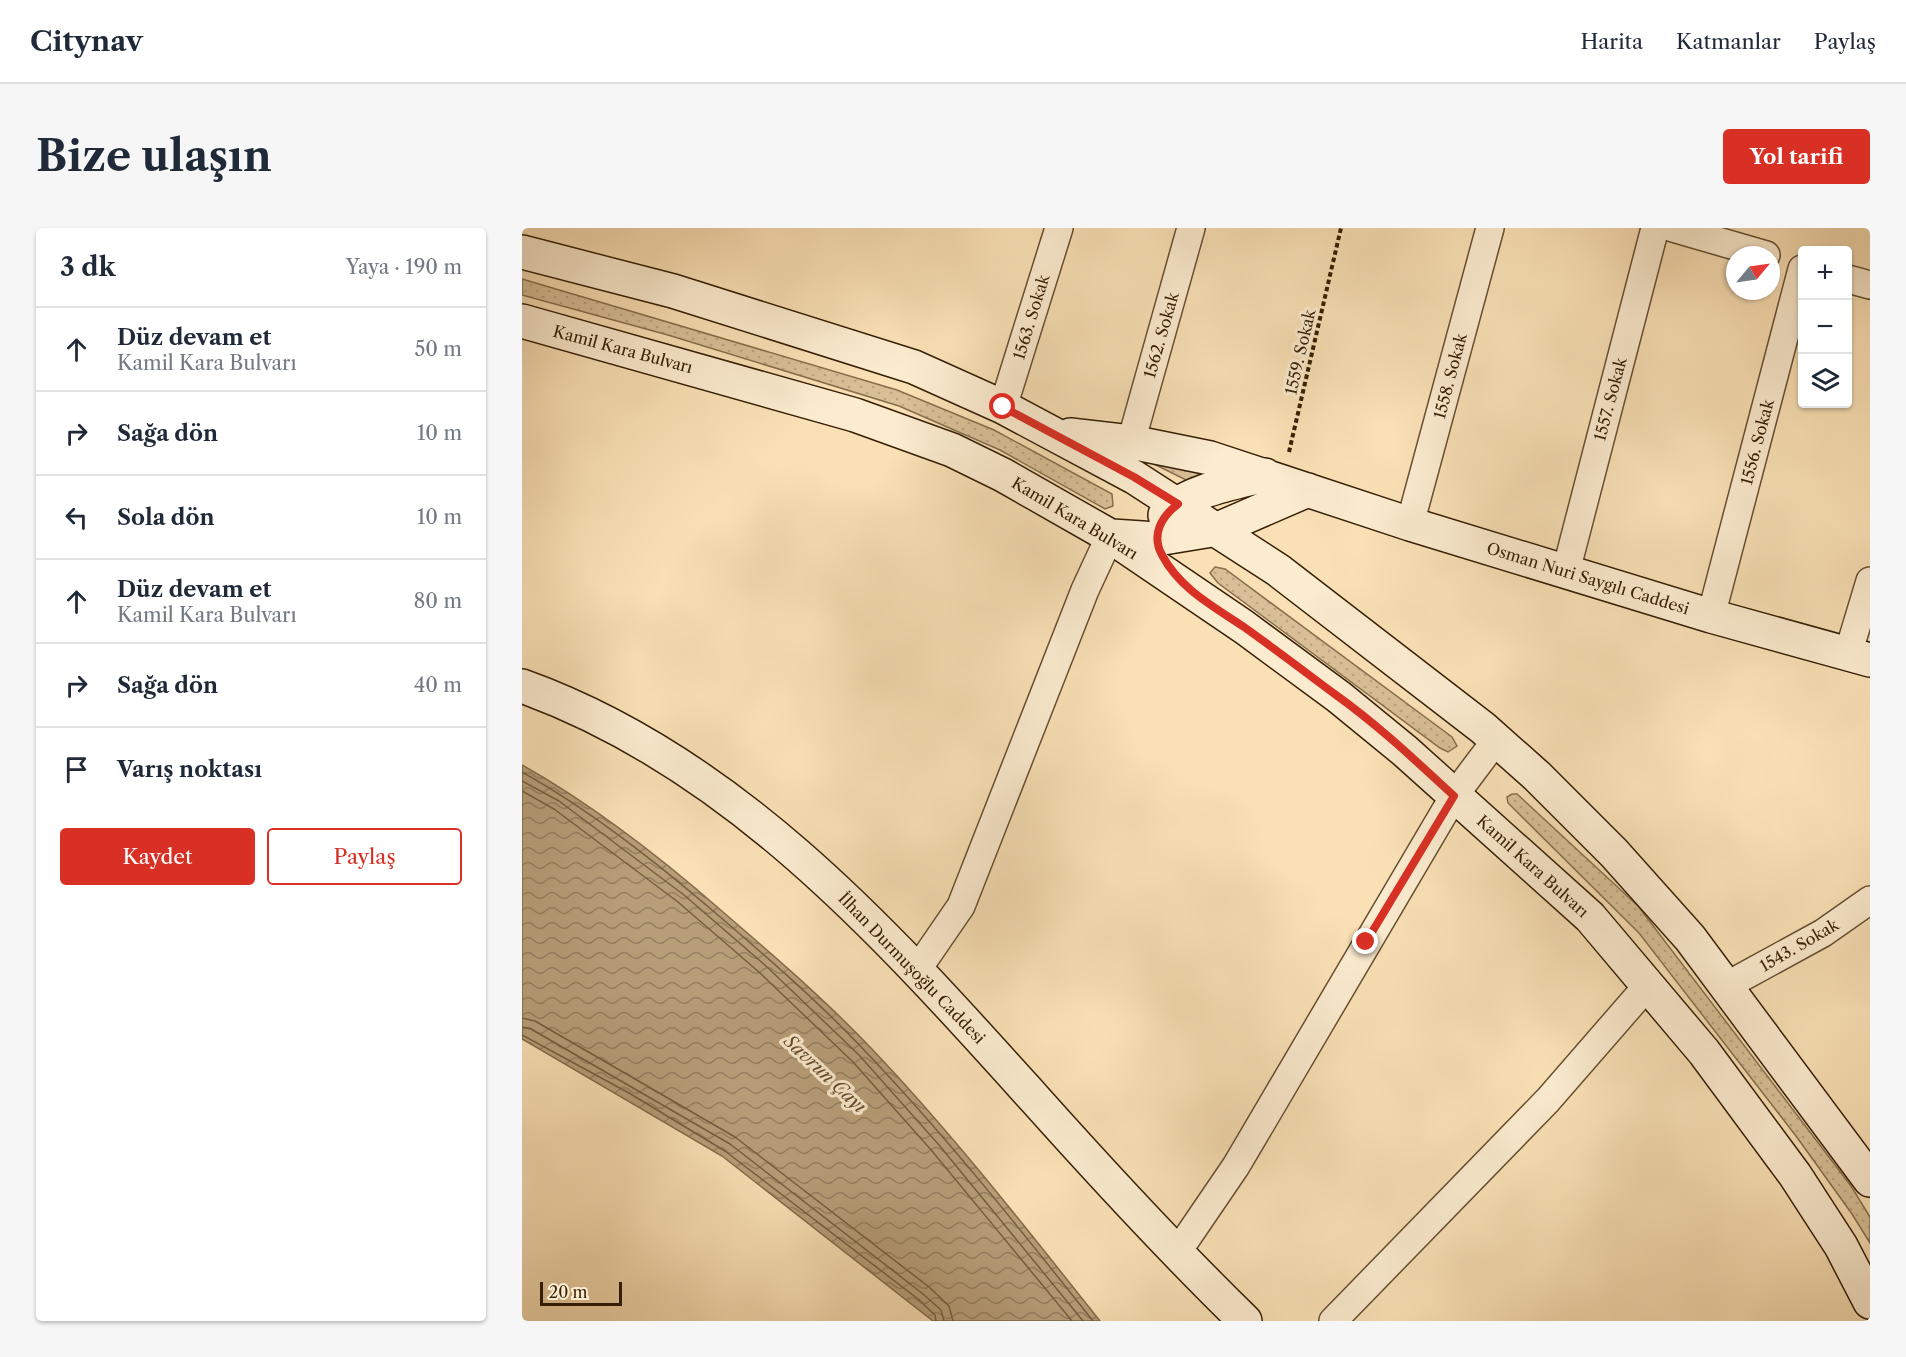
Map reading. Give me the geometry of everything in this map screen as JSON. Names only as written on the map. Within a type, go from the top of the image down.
[{"type":"main road","points":[[522,252],[673,291],[914,367],[1003,407],[1056,434],[1178,504],[1278,570],[1398,660],[1496,740],[1537,776],[1652,893],[1726,986],[1870,1180]]},
{"type":"main road","name":"Kamil Kara Bulvarı","points":[[522,321],[749,384],[912,434],[1003,475],[1110,536],[1339,697],[1405,751],[1590,917],[1704,1052],[1795,1174],[1840,1246],[1870,1302]]},
{"type":"main road","name":"Osman Nuri Saygılı Caddesi","points":[[1056,434],[1131,442],[1210,458],[1410,524],[1711,616],[1859,657]]},
{"type":"main road","points":[[1187,588],[1161,553],[1157,539],[1160,524],[1167,512],[1178,504],[1225,485],[1285,482]]},
{"type":"main road","points":[[1110,536],[1157,539],[1218,529],[1285,482]]},
{"type":"main road","name":"İlhan Durmuşoğlu Caddesi","points":[[522,686],[570,704],[676,764],[777,836],[819,872],[916,969],[1176,1254],[1245,1321]]},
{"type":"street","name":"1563. Sokak","points":[[1003,407],[1059,228]]},
{"type":"street","name":"1562. Sokak","points":[[1131,442],[1191,228]]},
{"type":"street","name":"1558. Sokak","points":[[1410,524],[1490,228]]},
{"type":"street","name":"1557. Sokak","points":[[1566,571],[1655,228]]},
{"type":"street","points":[[1673,228],[1735,246]]},
{"type":"street","points":[[1780,259],[1798,265]]},
{"type":"street","points":[[1852,280],[1870,285]]},
{"type":"street","name":"1556. Sokak","points":[[1711,616],[1798,286]]},
{"type":"street","points":[[916,969],[961,906],[1085,590],[1110,536]]},
{"type":"street","points":[[1859,657],[1870,581]]},
{"type":"street","points":[[1176,1254],[1236,1166],[1454,796],[1496,740]]},
{"type":"street","name":"1543. Sokak","points":[[1726,986],[1823,933],[1870,900]]},
{"type":"street","points":[[1333,1321],[1548,1100],[1648,985]]},
{"type":"path","name":"1559. Sokak","points":[[1285,482],[1341,228]]},
{"type":"shaded area","points":[[522,279],[897,390],[994,430],[1112,494],[1113,506],[1105,509],[1000,450],[899,406],[668,335],[522,295]]},
{"type":"shaded area","points":[[1154,464],[1206,474],[1186,480]]},
{"type":"shaded area","points":[[1215,567],[1225,569],[1452,737],[1457,746],[1448,752],[1440,748],[1218,583],[1210,573]]},
{"type":"shaded area","points":[[1517,794],[1638,906],[1851,1186],[1870,1217],[1870,1243],[1796,1136],[1639,933],[1508,803],[1507,797]]},
{"type":"water","name":"Savrun Çayı","points":[[522,765],[601,815],[651,852],[761,944],[835,1012],[870,1047],[959,1147],[1100,1321],[933,1321],[722,1156],[522,1039]]},
{"type":"route","points":[[1003,407],[1134,477],[1178,504],[1167,512],[1160,524],[1157,539],[1161,553],[1170,568],[1187,588],[1339,697],[1405,751],[1454,796],[1366,942]]}]
